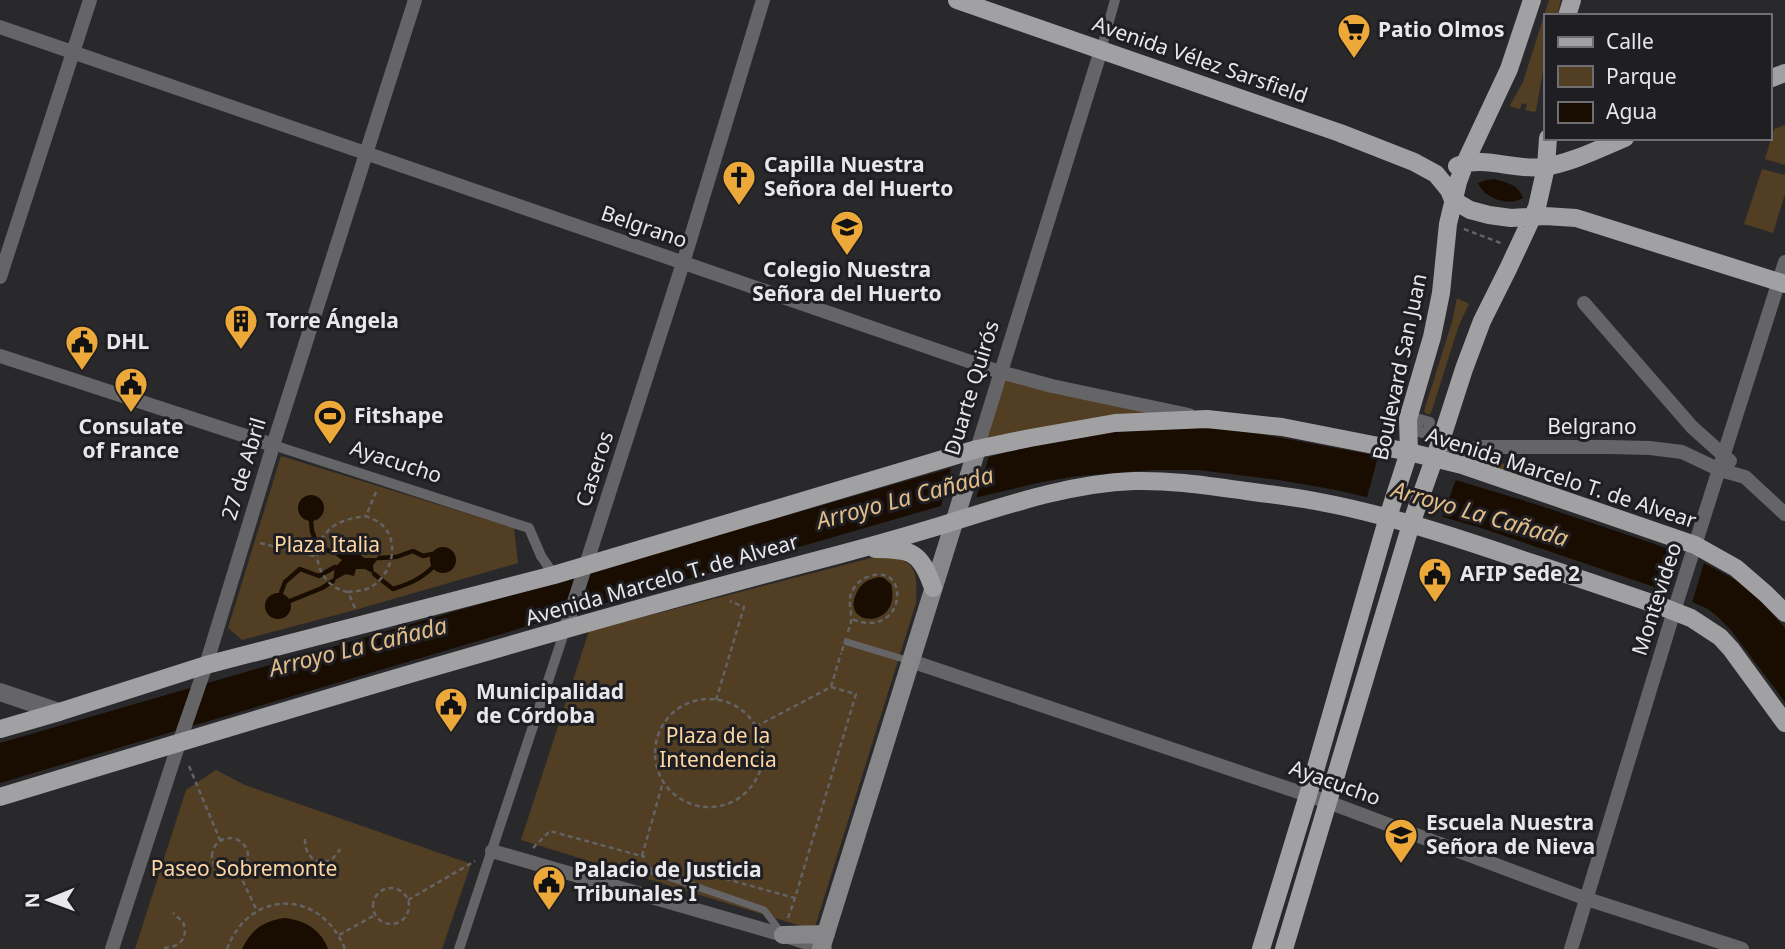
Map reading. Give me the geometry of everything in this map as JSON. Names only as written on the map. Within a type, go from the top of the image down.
[{"type":"main road","name":"Avenida Vélez Sarsfield","points":[[957,0],[1340,133],[1427,168],[1443,182],[1453,200]]},
{"type":"main road","name":"Boulevard San Juan","points":[[1261,949],[1409,452],[1408,419],[1432,337],[1441,293],[1448,224],[1458,182],[1509,69],[1532,0]]},
{"type":"main road","points":[[1284,949],[1411,524],[1482,321],[1541,193],[1548,140]]},
{"type":"main road","name":"Avenida Vélez Sarsfield","points":[[1427,168],[1446,169],[1465,163],[1546,167],[1620,140]]},
{"type":"main road","points":[[1453,200],[1470,210],[1489,215],[1511,218],[1576,218],[1782,283]]},
{"type":"main road","name":"Avenida Marcelo T. de Alvear","points":[[0,729],[206,665],[554,575],[977,449],[1115,423],[1207,419],[1282,426],[1462,465],[1695,545],[1736,568],[1785,613]]},
{"type":"main road","name":"Duarte Quirós","points":[[823,945],[977,449]]},
{"type":"main road","name":"Avenida Marcelo T. de Alvear","points":[[0,797],[565,630],[861,549],[998,508],[1102,484],[1133,481],[1173,482],[1269,494],[1388,517],[1674,611],[1692,619],[1731,649],[1785,723]]},
{"type":"main road","points":[[861,549],[908,552],[920,559],[933,588]]},
{"type":"main road","points":[[783,935],[823,945]]},
{"type":"street","points":[[0,277],[90,0]]},
{"type":"street","name":"27 de Abril","points":[[112,949],[206,665],[415,0]]},
{"type":"street","name":"Caseros","points":[[459,949],[683,263],[763,0]]},
{"type":"street","name":"Duarte Quirós","points":[[977,449],[1115,0]]},
{"type":"street","name":"Belgrano","points":[[0,27],[1000,372],[1052,386],[1207,419]]},
{"type":"street","name":"Montevideo","points":[[1571,949],[1674,611],[1782,283],[1785,262]]},
{"type":"street","name":"Belgrano","points":[[1584,303],[1692,427],[1785,514]]},
{"type":"street","name":"Ayacucho","points":[[0,356],[529,528],[541,556],[554,575]]},
{"type":"street","points":[[1682,453],[1693,439],[1692,427]]},
{"type":"street","name":"Belgrano","points":[[1435,458],[1480,447],[1650,448],[1682,453],[1720,470],[1745,477]]},
{"type":"street","name":"Ayacucho","points":[[911,661],[1328,802],[1587,899],[1742,949]]},
{"type":"street","points":[[0,691],[59,712]]},
{"type":"street","points":[[492,851],[783,935]]},
{"type":"lane","points":[[847,638],[911,661]]},
{"type":"lane","points":[[645,869],[764,910],[783,935]]},
{"type":"path","points":[[1459,227],[1506,246]]},
{"type":"path","points":[[366,516],[382,480]]},
{"type":"path","points":[[366,516],[380,523],[388,533],[393,554],[378,581],[370,587],[348,592],[328,583],[323,575],[318,557],[320,541],[334,526],[366,516]]},
{"type":"path","points":[[254,541],[318,557]]},
{"type":"path","points":[[831,687],[852,619],[849,603],[855,586],[864,578],[877,574],[889,576],[894,580],[897,587],[896,604],[883,621],[870,624],[852,619]]},
{"type":"path","points":[[348,592],[355,610]]},
{"type":"path","points":[[716,700],[744,607],[728,600]]},
{"type":"path","points":[[755,727],[831,687],[856,694],[783,935]]},
{"type":"path","points":[[707,699],[716,700],[725,701],[741,710],[755,727],[762,754],[760,771],[752,786],[741,797],[726,805],[710,808],[692,805],[675,796],[663,782],[655,764],[655,746],[660,729],[672,713],[689,704],[707,699]]},
{"type":"path","points":[[189,767],[220,840]]},
{"type":"path","points":[[642,856],[663,782]]},
{"type":"path","points":[[521,860],[550,831],[655,860]]},
{"type":"path","points":[[232,837],[246,847],[248,858],[238,872],[226,873],[213,862],[213,850],[220,840],[232,837]]},
{"type":"path","points":[[305,839],[307,853],[318,861],[332,860],[340,849]]},
{"type":"path","points":[[408,900],[492,851]]},
{"type":"path","points":[[667,863],[795,898]]},
{"type":"path","points":[[238,872],[257,911]]},
{"type":"path","points":[[383,889],[401,890],[408,900],[408,912],[401,922],[384,923],[374,915],[374,898],[383,889]]},
{"type":"path","points":[[227,949],[243,920],[271,905],[287,904],[303,906],[330,923],[345,949]]},
{"type":"path","points":[[164,948],[177,945],[185,935],[183,922],[173,913]]},
{"type":"path","points":[[339,935],[374,915]]},
{"type":"green space","points":[[1549,0],[1561,0],[1558,14],[1545,14]]},
{"type":"green space","points":[[1544,16],[1544,66],[1534,112],[1525,110],[1527,105],[1522,103],[1520,109],[1510,105],[1523,82]]},
{"type":"green space","points":[[1785,125],[1785,165],[1765,159],[1774,129]]},
{"type":"green space","points":[[1762,169],[1785,175],[1785,194],[1773,233],[1744,224]]},
{"type":"green space","points":[[1457,298],[1469,304],[1459,325],[1431,413],[1427,415],[1424,411]]},
{"type":"green space","points":[[1000,372],[1207,419],[977,449]]},
{"type":"green space","name":"Plaza Italia","points":[[281,456],[514,528],[518,563],[242,640],[228,628]]},
{"type":"green space","points":[[1483,463],[1520,464],[1515,477],[1482,466]]},
{"type":"green space","name":"Plaza de la Intendencia","points":[[887,557],[911,566],[916,577],[916,603],[814,930],[521,840],[589,631],[871,558]]},
{"type":"green space","name":"Paseo Sobremonte","points":[[216,770],[245,785],[471,864],[442,949],[135,949],[186,790]]},
{"type":"water","points":[[1494,179],[1515,187],[1523,198],[1510,202],[1491,197],[1478,183]]},
{"type":"water","name":"Arroyo La Cañada","points":[[1194,428],[1260,434],[1373,455],[1538,505],[1684,554],[1708,565],[1743,584],[1785,628],[1785,702],[1719,618],[1708,609],[1672,593],[1481,528],[1405,506],[1279,480],[1199,470],[1151,470],[1042,482],[944,505],[0,783],[0,743],[1010,451],[1121,430]]},
{"type":"water","points":[[311,495],[320,499],[324,508],[320,517],[311,521],[302,517],[298,508],[302,499]]},
{"type":"water","points":[[443,547],[452,551],[456,560],[452,569],[443,573],[434,569],[430,560],[434,551]]},
{"type":"water","points":[[355,550],[364,558],[379,558],[373,565],[374,574],[365,569],[356,569],[354,576],[346,574],[333,581],[335,567],[342,560],[331,552],[344,554]]},
{"type":"water","points":[[880,577],[891,584],[892,599],[888,610],[871,619],[863,617],[856,612],[853,604],[857,592],[866,582]]},
{"type":"water","points":[[278,593],[287,597],[291,606],[287,615],[278,619],[269,615],[265,606],[269,597]]},
{"type":"water","points":[[286,918],[300,921],[312,928],[328,949],[242,949],[259,927]]},
{"type":"pier","points":[[990,453],[975,501],[940,510],[952,464]]},
{"type":"pier","points":[[1379,453],[1457,477],[1441,520],[1366,501]]},
{"type":"pier","points":[[1678,549],[1705,560],[1691,606],[1663,594]]},
{"type":"waterway","points":[[311,521],[317,545],[331,552]]},
{"type":"waterway","points":[[379,558],[396,557],[413,551],[423,556],[432,554]]},
{"type":"waterway","points":[[281,593],[285,582],[300,569],[319,576],[335,567]]},
{"type":"waterway","points":[[374,574],[393,589],[414,581],[433,567]]},
{"type":"waterway","points":[[290,601],[333,581]]},
{"type":"place","name":"Patio Olmos","points":[[1354,60]]},
{"type":"place","name":"Capilla Nuestra Señora del Huerto","points":[[739,207]]},
{"type":"place","name":"Colegio Nuestra Señora del Huerto","points":[[847,257]]},
{"type":"place","name":"Torre Ángela","points":[[241,351]]},
{"type":"place","name":"DHL","points":[[82,372]]},
{"type":"place","name":"Consulate of France","points":[[131,414]]},
{"type":"place","name":"Fitshape","points":[[330,446]]},
{"type":"place","name":"AFIP Sede 2","points":[[1435,604]]},
{"type":"place","name":"Municipalidad de Córdoba","points":[[451,734]]},
{"type":"place","name":"Escuela Nuestra Señora de Nieva","points":[[1401,865]]},
{"type":"place","name":"Palacio de Justicia Tribunales I","points":[[549,912]]}]
